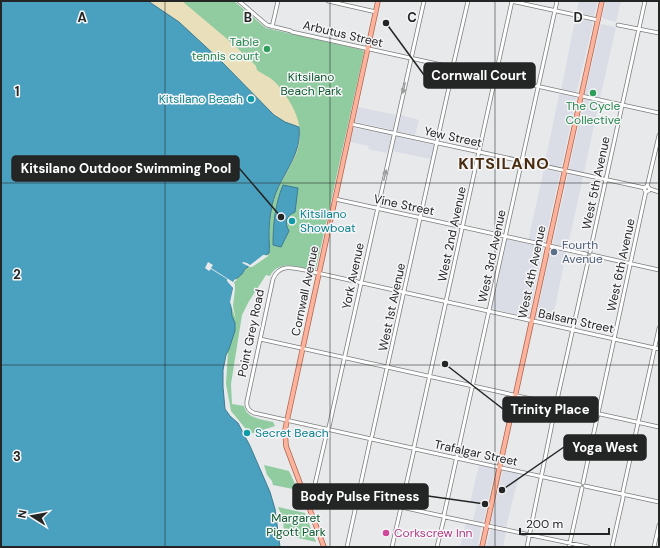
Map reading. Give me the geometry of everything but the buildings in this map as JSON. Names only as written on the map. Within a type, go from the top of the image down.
[{"type":"main road","name":"Cornwall Avenue","points":[[286,420],[378,1]]},
{"type":"main road","name":"West 4th Avenue","points":[[482,547],[602,1]]},
{"type":"main road","points":[[286,420],[286,446],[324,547]]},
{"type":"street","name":"Arbutus Street","points":[[239,1],[267,25],[272,27],[659,113]]},
{"type":"street","points":[[272,27],[278,1]]},
{"type":"street","points":[[328,1],[376,12]]},
{"type":"street","name":"York Avenue","points":[[358,497],[319,489],[315,484],[345,358],[424,1]]},
{"type":"street","name":"West 1st Avenue","points":[[347,547],[468,1]]},
{"type":"street","points":[[512,1],[598,20]]},
{"type":"street","name":"West 2nd Avenue","points":[[392,547],[512,1]]},
{"type":"street","name":"West 3rd Avenue","points":[[437,547],[557,1]]},
{"type":"street","name":"West 5th Avenue","points":[[527,547],[556,404],[645,1]]},
{"type":"street","points":[[618,25],[659,33]]},
{"type":"street","name":"Yew Street","points":[[351,124],[659,192]]},
{"type":"street","name":"West 6th Avenue","points":[[570,545],[659,135]]},
{"type":"street","name":"Vine Street","points":[[335,199],[659,270]]},
{"type":"street","name":"Balsam Street","points":[[279,271],[283,268],[290,267],[659,349]]},
{"type":"street","name":"Point Grey Road","points":[[254,413],[246,404],[273,279],[275,274],[279,271]]},
{"type":"street","points":[[612,547],[659,328]]},
{"type":"street","points":[[260,339],[659,427]]},
{"type":"street","name":"Trafalgar Street","points":[[254,413],[659,502]]},
{"type":"street","points":[[358,497],[530,534],[570,545],[588,547]]},
{"type":"street","points":[[654,547],[659,525]]},
{"type":"shaded area","points":[[579,1],[598,1],[594,16],[578,13]]},
{"type":"shaded area","points":[[606,1],[621,1],[616,22],[604,19],[602,17]]},
{"type":"shaded area","points":[[577,18],[591,21],[593,24],[576,94],[561,91],[575,20]]},
{"type":"shaded area","points":[[601,24],[616,28],[600,98],[587,95],[585,93]]},
{"type":"shaded area","points":[[561,94],[575,97],[576,99],[562,165],[559,167],[545,164],[545,162],[559,95]]},
{"type":"shaded area","points":[[585,99],[598,101],[599,103],[567,247],[553,243]]},
{"type":"shaded area","points":[[358,107],[396,115],[394,129],[391,131],[389,129],[356,122],[355,120]]},
{"type":"shaded area","points":[[400,115],[419,120],[415,135],[396,131]]},
{"type":"shaded area","points":[[355,128],[392,134],[387,153],[368,149],[369,146],[350,142],[353,129]]},
{"type":"shaded area","points":[[396,136],[433,145],[434,147],[431,159],[392,151]]},
{"type":"shaded area","points":[[544,169],[558,172],[560,174],[545,240],[542,242],[529,239],[529,237]]},
{"type":"shaded area","points":[[508,239],[543,247],[529,315],[526,317],[491,308],[506,241]]},
{"type":"shaded area","points":[[551,249],[566,252],[552,322],[538,319],[536,317]]},
{"type":"shaded area","points":[[479,465],[494,468],[495,470],[484,520],[481,522],[473,521],[477,504],[470,503]]},
{"type":"shaded area","points":[[505,470],[518,473],[519,476],[506,527],[493,524],[491,521],[503,471]]},
{"type":"shaded area","points":[[466,523],[481,527],[478,547],[460,547]]},
{"type":"shaded area","points":[[491,529],[506,532],[503,547],[486,547]]},
{"type":"green space","name":"Kitsilano Beach Park","points":[[148,1],[234,1],[266,28],[363,50],[364,52],[316,269],[314,270],[296,266],[278,267],[270,276],[266,275],[242,315],[231,384],[232,404],[244,406],[248,414],[273,422],[275,426],[250,434],[231,411],[226,384],[232,285],[246,265],[268,256],[271,210],[275,195],[292,162],[298,146],[299,127]]},
{"type":"green space","points":[[264,465],[289,471],[298,490],[273,485],[272,481],[267,475]]},
{"type":"green space","name":"Margaret Pigott Park","points":[[278,507],[305,513],[316,542],[285,535],[283,519]]},
{"type":"sand","points":[[108,1],[182,1],[233,44],[256,66],[257,70],[275,82],[291,103],[299,125],[300,141],[295,157],[273,201],[269,222],[268,256],[265,255]]},
{"type":"water","points":[[1,1],[148,1],[179,22],[219,59],[274,115],[285,122],[299,127],[298,146],[272,204],[269,224],[269,253],[248,266],[232,283],[231,307],[232,316],[235,323],[235,331],[226,355],[223,370],[225,409],[238,423],[250,446],[270,492],[275,509],[280,547],[1,547]]},
{"type":"water","points":[[283,185],[298,188],[295,212],[288,217],[286,222],[289,231],[281,247],[273,245],[273,237],[276,207]]},
{"type":"pier","points":[[263,255],[268,256],[252,267],[242,263],[247,263],[250,265]]},
{"type":"pier","points":[[208,262],[213,265],[211,268],[233,282],[235,279],[237,280],[234,282],[235,289],[233,306],[236,320],[230,302],[233,288],[227,279],[211,269],[209,271],[205,268]]},
{"type":"place","name":"Cornwall Court","points":[[386,23]]},
{"type":"place","name":"Table tennis court","points":[[267,49]]},
{"type":"place","name":"The Cycle Collective","points":[[593,93]]},
{"type":"place","name":"Kitsilano Beach","points":[[251,99]]},
{"type":"place","name":"Kitsilano Outdoor Swimming Pool","points":[[281,217]]},
{"type":"place","name":"Kitsilano Showboat","points":[[292,221]]},
{"type":"place","name":"Fourth Avenue","points":[[554,252]]},
{"type":"place","name":"Trinity Place","points":[[445,364]]},
{"type":"place","name":"Secret Beach","points":[[247,433]]},
{"type":"place","name":"Yoga West","points":[[502,490]]},
{"type":"place","name":"Body Pulse Fitness","points":[[485,504]]},
{"type":"place","name":"Corkscrew Inn","points":[[386,533]]},
{"type":"district","name":"KITSILANO","points":[[504,163]]}]
